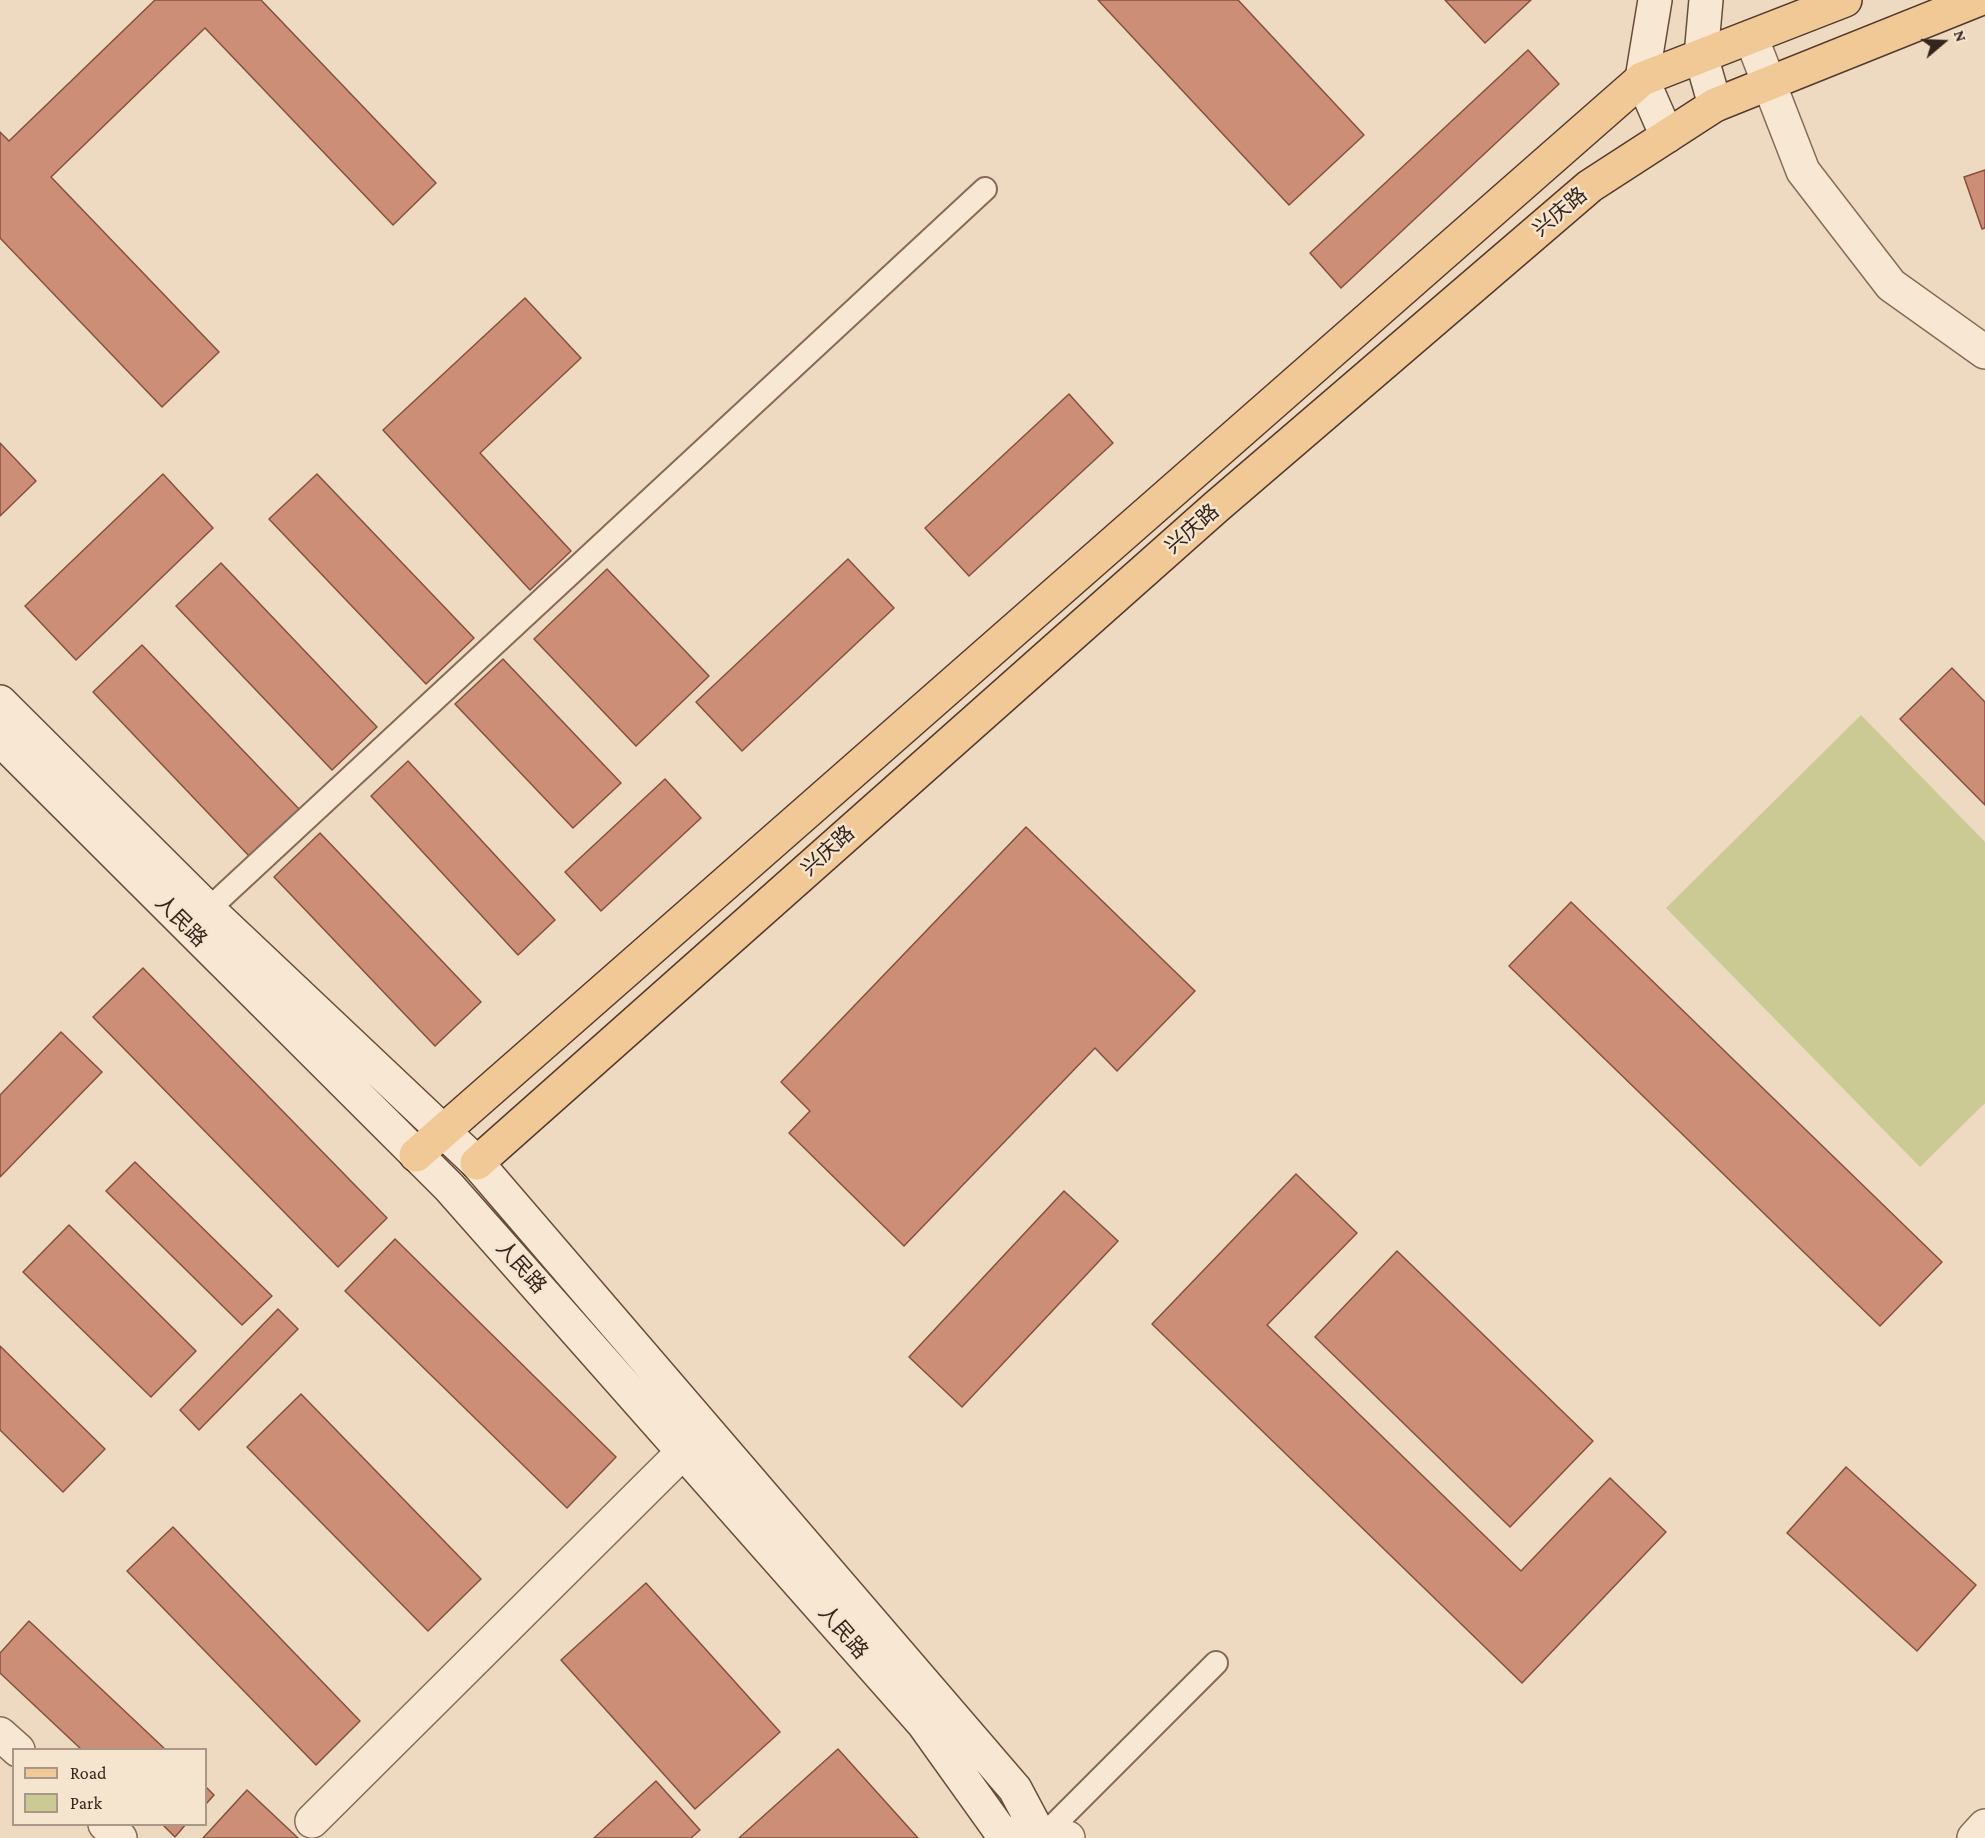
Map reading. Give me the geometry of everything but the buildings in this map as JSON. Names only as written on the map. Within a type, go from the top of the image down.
[{"type":"main road","points":[[1655,0],[1642,79],[1667,136]]},
{"type":"main road","points":[[1706,0],[1701,56],[1715,105]]},
{"type":"main road","points":[[416,1155],[1642,79],[1845,0]]},
{"type":"main road","name":"兴庆路","points":[[477,1163],[1225,500],[1590,186],[1715,105],[1977,0]]},
{"type":"main road","points":[[1751,37],[1803,171],[1891,285],[1985,352]]},
{"type":"main road","points":[[0,702],[198,918],[477,1163],[1016,1789],[1041,1838]]},
{"type":"main road","name":"人民路","points":[[0,739],[198,918],[416,1155],[449,1187],[923,1724],[1002,1835]]},
{"type":"main road","points":[[449,1187],[477,1163]]},
{"type":"main road","points":[[312,1821],[684,1451]]},
{"type":"main road","points":[[0,1734],[17,1748]]},
{"type":"main road","points":[[107,1826],[120,1838]]},
{"type":"main road","points":[[1974,1838],[1985,1826]]},
{"type":"main road","points":[[1002,1835],[1068,1838]]},
{"type":"lane","points":[[198,918],[985,189]]},
{"type":"lane","points":[[1041,1838],[1216,1662]]},
{"type":"green space","points":[[1861,715],[1985,842],[1985,1103],[1920,1167],[1666,908]]}]
